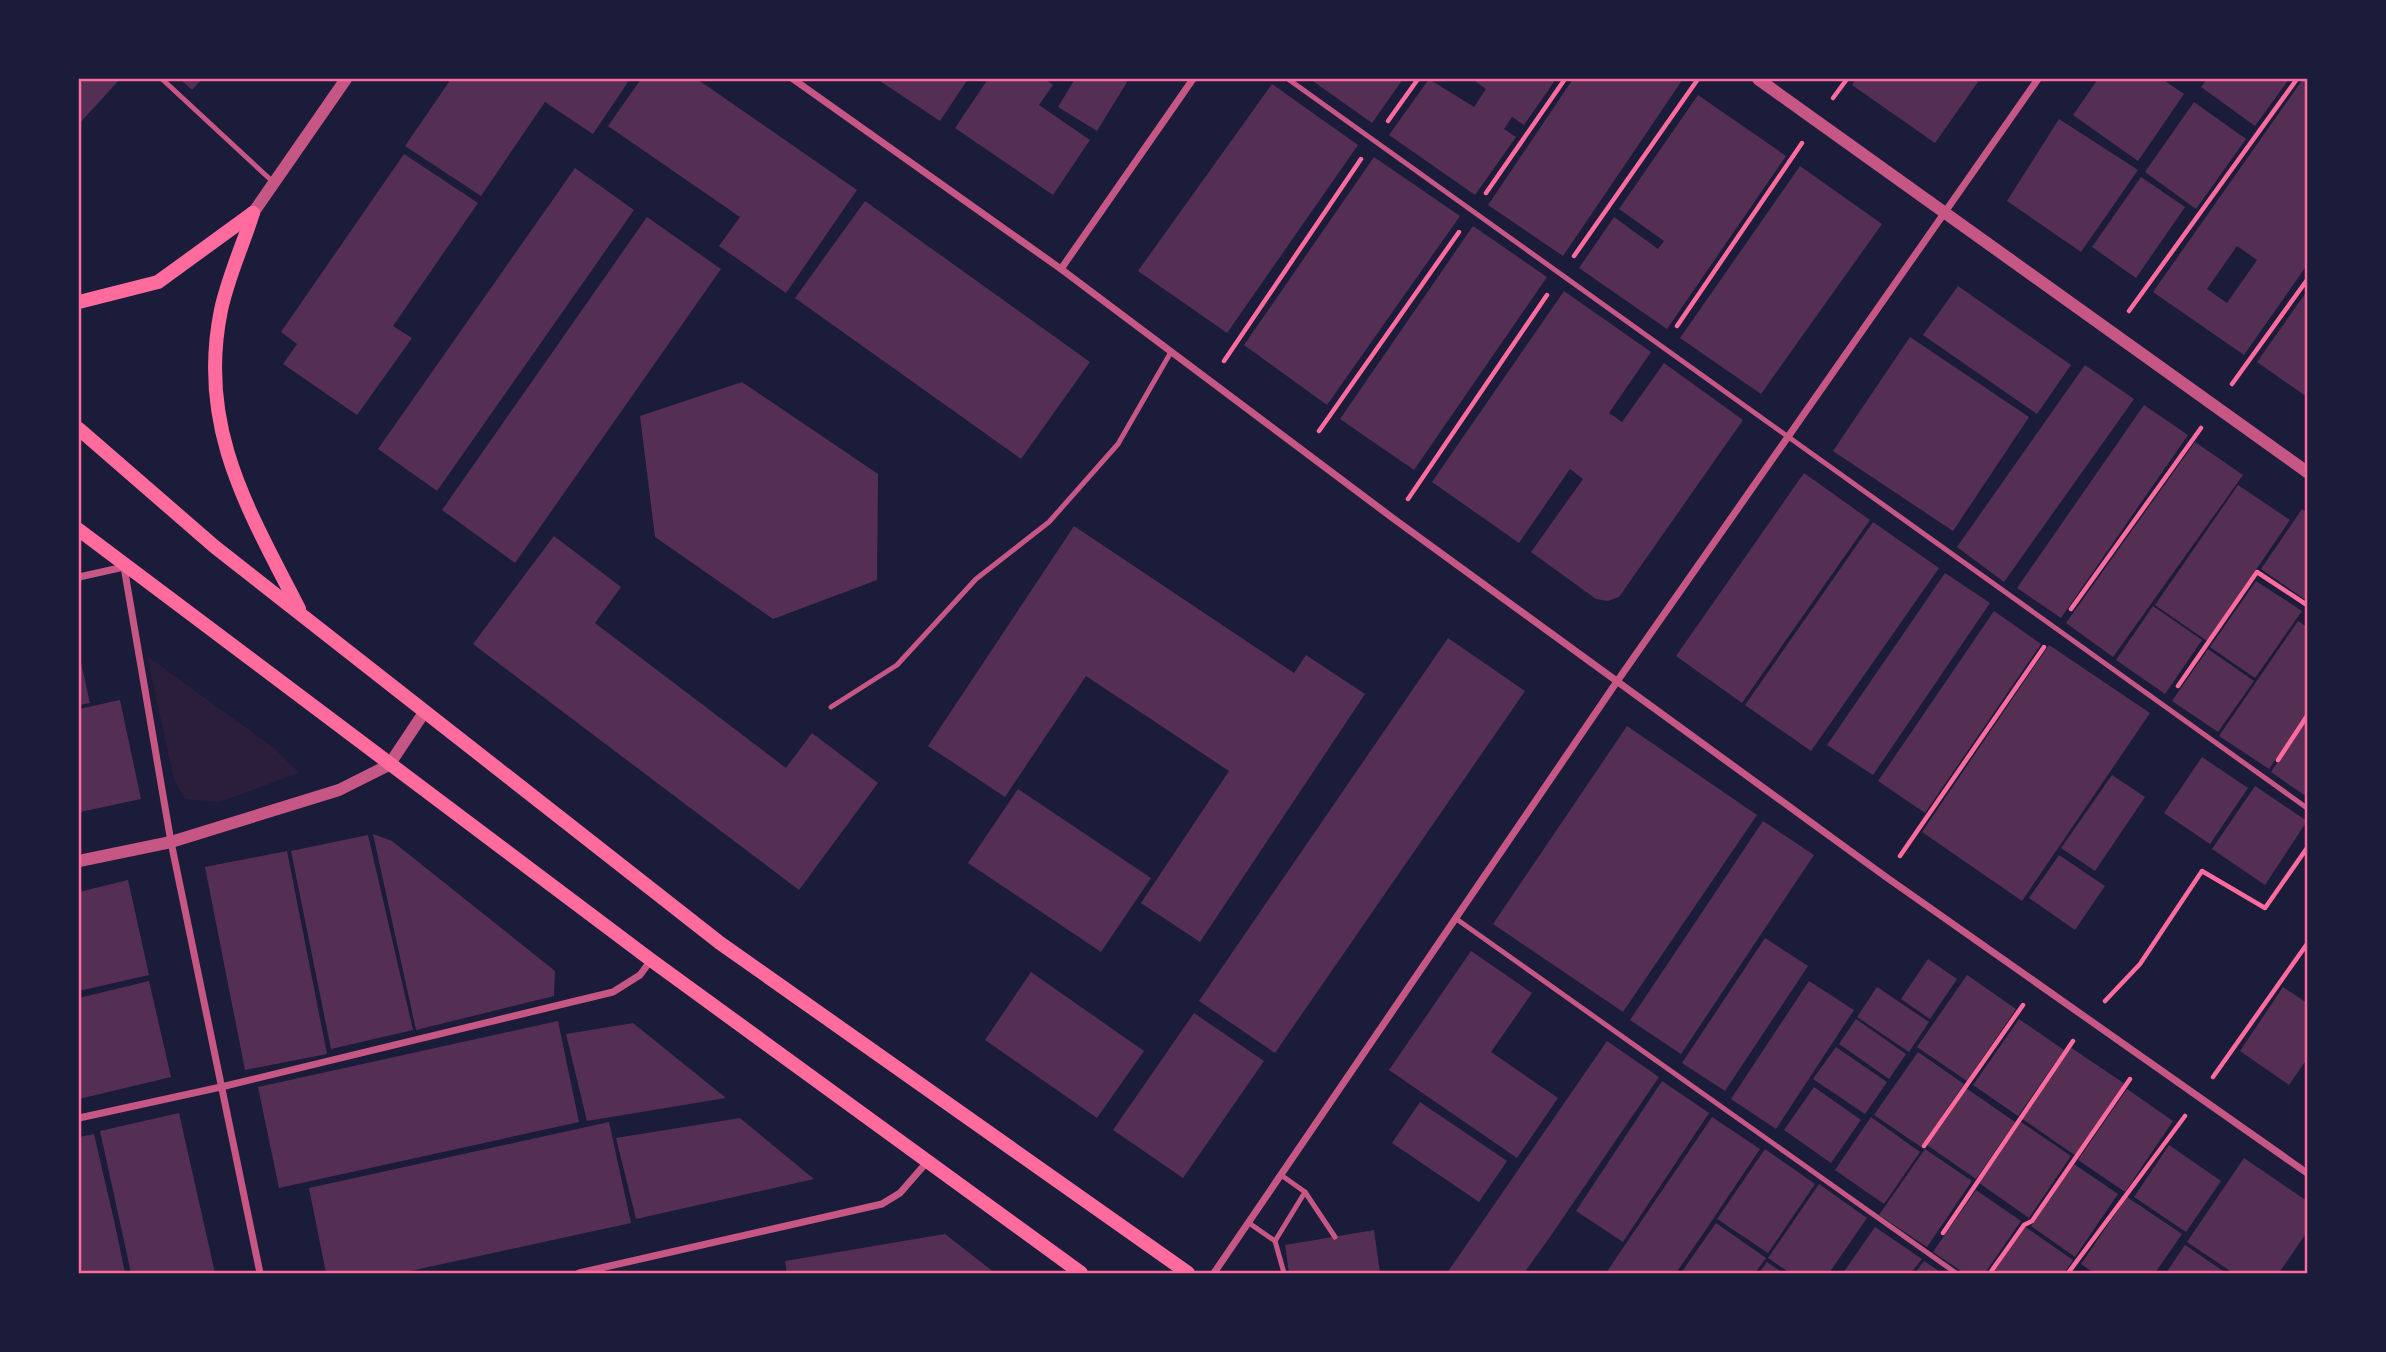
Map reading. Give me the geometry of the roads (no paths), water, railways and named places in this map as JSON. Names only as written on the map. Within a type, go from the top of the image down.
[{"type":"main road","points":[[79,302],[158,282],[253,213]]},
{"type":"main road","points":[[253,213],[221,308],[213,362],[221,428],[239,491],[301,613]]},
{"type":"main road","points":[[79,429],[215,547],[720,943],[1188,1273]]},
{"type":"main road","points":[[79,530],[124,567],[651,960],[1081,1273]]},
{"type":"street","points":[[253,213],[346,79]]},
{"type":"street","points":[[793,79],[1061,269],[1304,453],[1886,877],[2307,1173]]},
{"type":"street","points":[[1061,269],[1193,79]]},
{"type":"street","points":[[1758,79],[2307,472]]},
{"type":"street","points":[[1214,1273],[1618,680],[2038,79]]},
{"type":"street","points":[[79,577],[124,567],[171,842],[260,1273]]},
{"type":"street","points":[[79,861],[171,842],[339,790],[389,765],[425,711]]},
{"type":"street","points":[[79,1118],[221,1087],[612,992],[640,975],[651,960]]},
{"type":"street","points":[[579,1273],[882,1204],[901,1193],[928,1162]]},
{"type":"lane","points":[[162,79],[274,183]]},
{"type":"lane","points":[[1288,79],[2307,808]]},
{"type":"lane","points":[[831,707],[897,665],[976,579],[1049,522],[1118,444],[1171,352]]},
{"type":"lane","points":[[1455,918],[1956,1273]]},
{"type":"lane","points":[[1281,1175],[1305,1192],[1335,1237]]},
{"type":"lane","points":[[1275,1241],[1305,1192]]},
{"type":"lane","points":[[1248,1223],[1275,1241],[1283,1273]]}]
